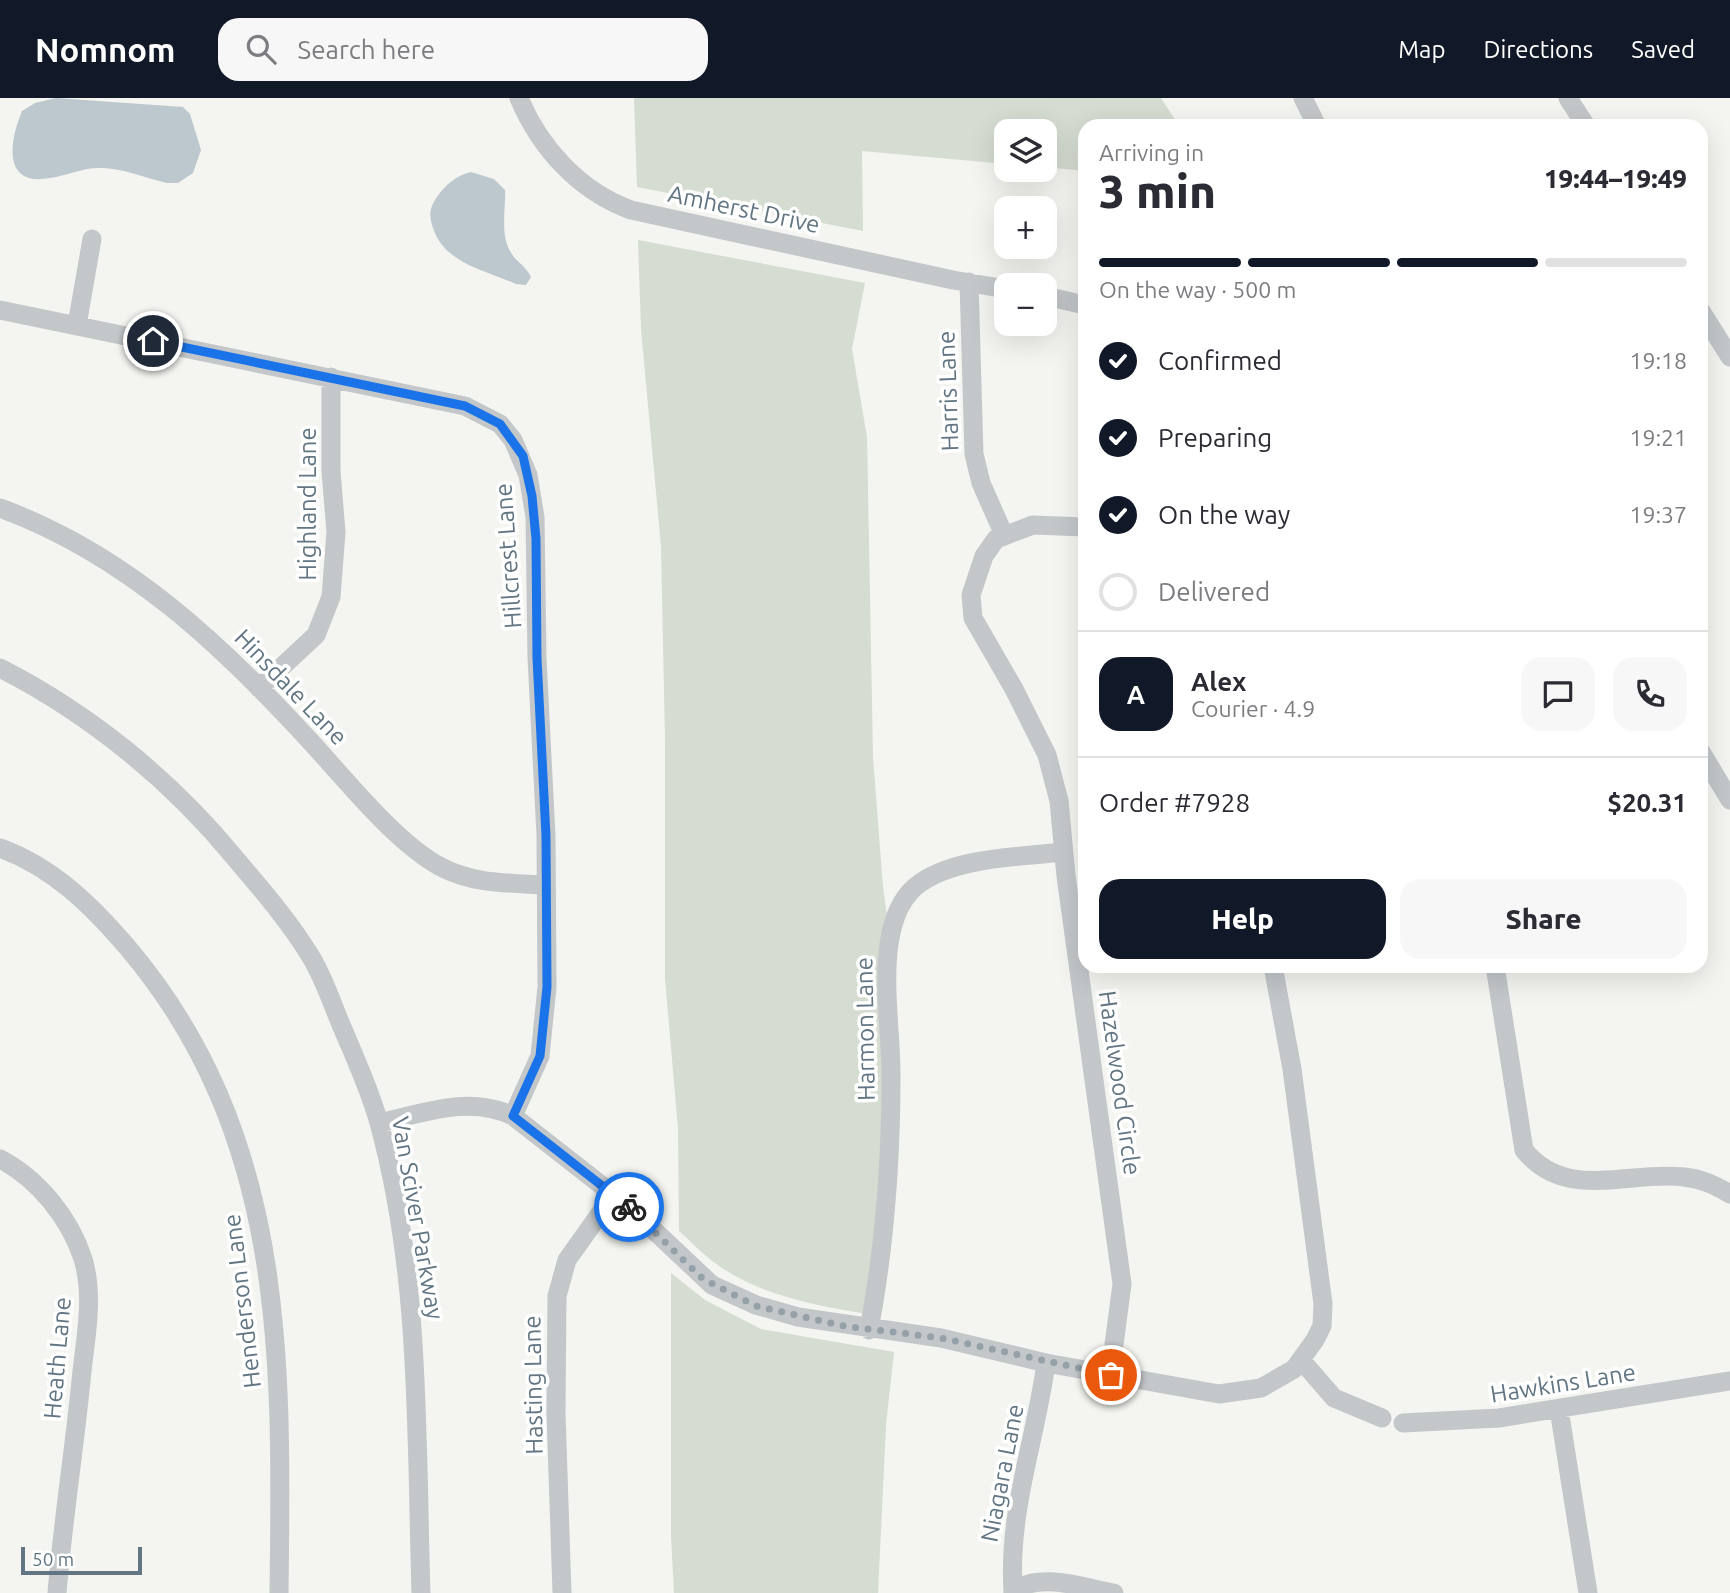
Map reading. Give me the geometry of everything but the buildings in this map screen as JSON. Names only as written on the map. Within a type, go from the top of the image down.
[{"type":"street","name":"Amherst Drive","points":[[519,98],[541,141],[582,183],[613,204],[994,287]]},
{"type":"street","points":[[1303,98],[1314,119]]},
{"type":"street","points":[[1568,98],[1582,119]]},
{"type":"street","points":[[77,326],[92,239]]},
{"type":"street","name":"Harris Lane","points":[[969,282],[974,454],[981,483],[1004,535]]},
{"type":"street","points":[[1057,299],[1078,303]]},
{"type":"street","name":"Hillcrest Lane","points":[[0,310],[465,406],[500,424],[523,456],[532,496],[536,539],[537,658],[546,836],[544,885],[547,987],[544,1036],[534,1072],[513,1116]]},
{"type":"street","points":[[1708,322],[1730,357]]},
{"type":"street","name":"Highland Lane","points":[[259,688],[316,635],[331,597],[336,532],[331,471],[331,377]]},
{"type":"street","name":"Hinsdale Lane","points":[[0,509],[45,526],[117,565],[192,624],[259,688],[392,828],[424,857],[470,878],[544,885]]},
{"type":"street","points":[[1004,535],[1034,525],[1078,527]]},
{"type":"street","name":"Hazelwood Circle","points":[[1004,535],[996,539],[975,575],[971,596],[973,618],[1014,689],[1046,755],[1059,802],[1078,962]]},
{"type":"street","name":"Van Sciver Parkway","points":[[0,668],[57,701],[110,737],[180,798],[215,833],[293,929],[313,960],[359,1068],[379,1123],[401,1237],[413,1325],[421,1593]]},
{"type":"street","points":[[1708,764],[1730,800]]},
{"type":"street","name":"Henderson Lane","points":[[0,848],[48,872],[107,922],[173,1008],[230,1122],[254,1196],[271,1296],[278,1402],[279,1593]]},
{"type":"street","name":"Harmon Lane","points":[[869,1330],[881,1266],[890,1180],[888,969],[893,923],[902,903],[915,887],[932,877],[986,860],[1063,852]]},
{"type":"street","name":"Hazelwood Circle","points":[[1080,973],[1122,1284],[1111,1375]]},
{"type":"street","points":[[379,1123],[468,1105],[499,1110],[513,1116],[614,1194],[695,1271],[724,1292],[777,1312],[869,1330],[941,1338],[1046,1363],[1198,1392],[1241,1393],[1279,1380],[1301,1361],[1322,1325],[1323,1304],[1292,1069],[1274,973]]},
{"type":"street","points":[[1496,973],[1524,1150],[1532,1160],[1542,1168],[1567,1178],[1595,1181],[1685,1177],[1710,1182],[1730,1194]]},
{"type":"street","name":"Heath Lane","points":[[0,1159],[41,1189],[54,1206],[76,1242],[87,1279],[85,1343],[57,1593]]},
{"type":"street","name":"Hasting Lane","points":[[562,1593],[556,1413],[557,1296],[567,1260],[614,1194]]},
{"type":"street","points":[[1301,1361],[1334,1398],[1382,1418]]},
{"type":"street","name":"Niagara Lane","points":[[1013,1593],[1011,1552],[1014,1519],[1039,1415],[1046,1363]]},
{"type":"street","name":"Hawkins Lane","points":[[1403,1423],[1480,1420],[1730,1381]]},
{"type":"street","points":[[1559,1409],[1587,1593]]},
{"type":"street","name":"Niagara Lane","points":[[1013,1593],[1021,1586],[1037,1582],[1114,1593]]},
{"type":"shaded area","points":[[56,98],[183,107],[190,114],[201,150],[193,173],[178,183],[167,183],[107,168],[86,169],[50,178],[34,179],[23,175],[16,168],[13,159],[14,135],[22,111],[35,103]]},
{"type":"shaded area","points":[[634,98],[1161,98],[1174,119],[1078,119],[1078,170],[1057,168],[1057,119],[994,119],[994,163],[862,151],[863,231],[637,187]]},
{"type":"shaded area","points":[[471,172],[494,179],[505,190],[505,237],[512,255],[531,277],[526,285],[516,284],[456,258],[439,240],[433,228],[430,212],[440,193],[456,178]]},
{"type":"shaded area","points":[[638,240],[865,283],[852,349],[867,437],[873,757],[883,887],[891,945],[890,1157],[867,1314],[788,1298],[750,1283],[715,1263],[679,1231],[678,1129],[665,978],[665,739],[661,546],[641,329]]},
{"type":"shaded area","points":[[671,1273],[705,1300],[761,1329],[894,1352],[886,1425],[878,1593],[674,1593],[671,1536]]},
{"type":"way so far","points":[[629,1207],[703,1279],[756,1306],[844,1326],[941,1338],[1111,1375]]},
{"type":"route","points":[[153,341],[423,395],[465,406],[500,424],[523,456],[532,496],[536,539],[537,658],[546,836],[544,885],[547,987],[540,1056],[513,1116],[629,1207]]}]
